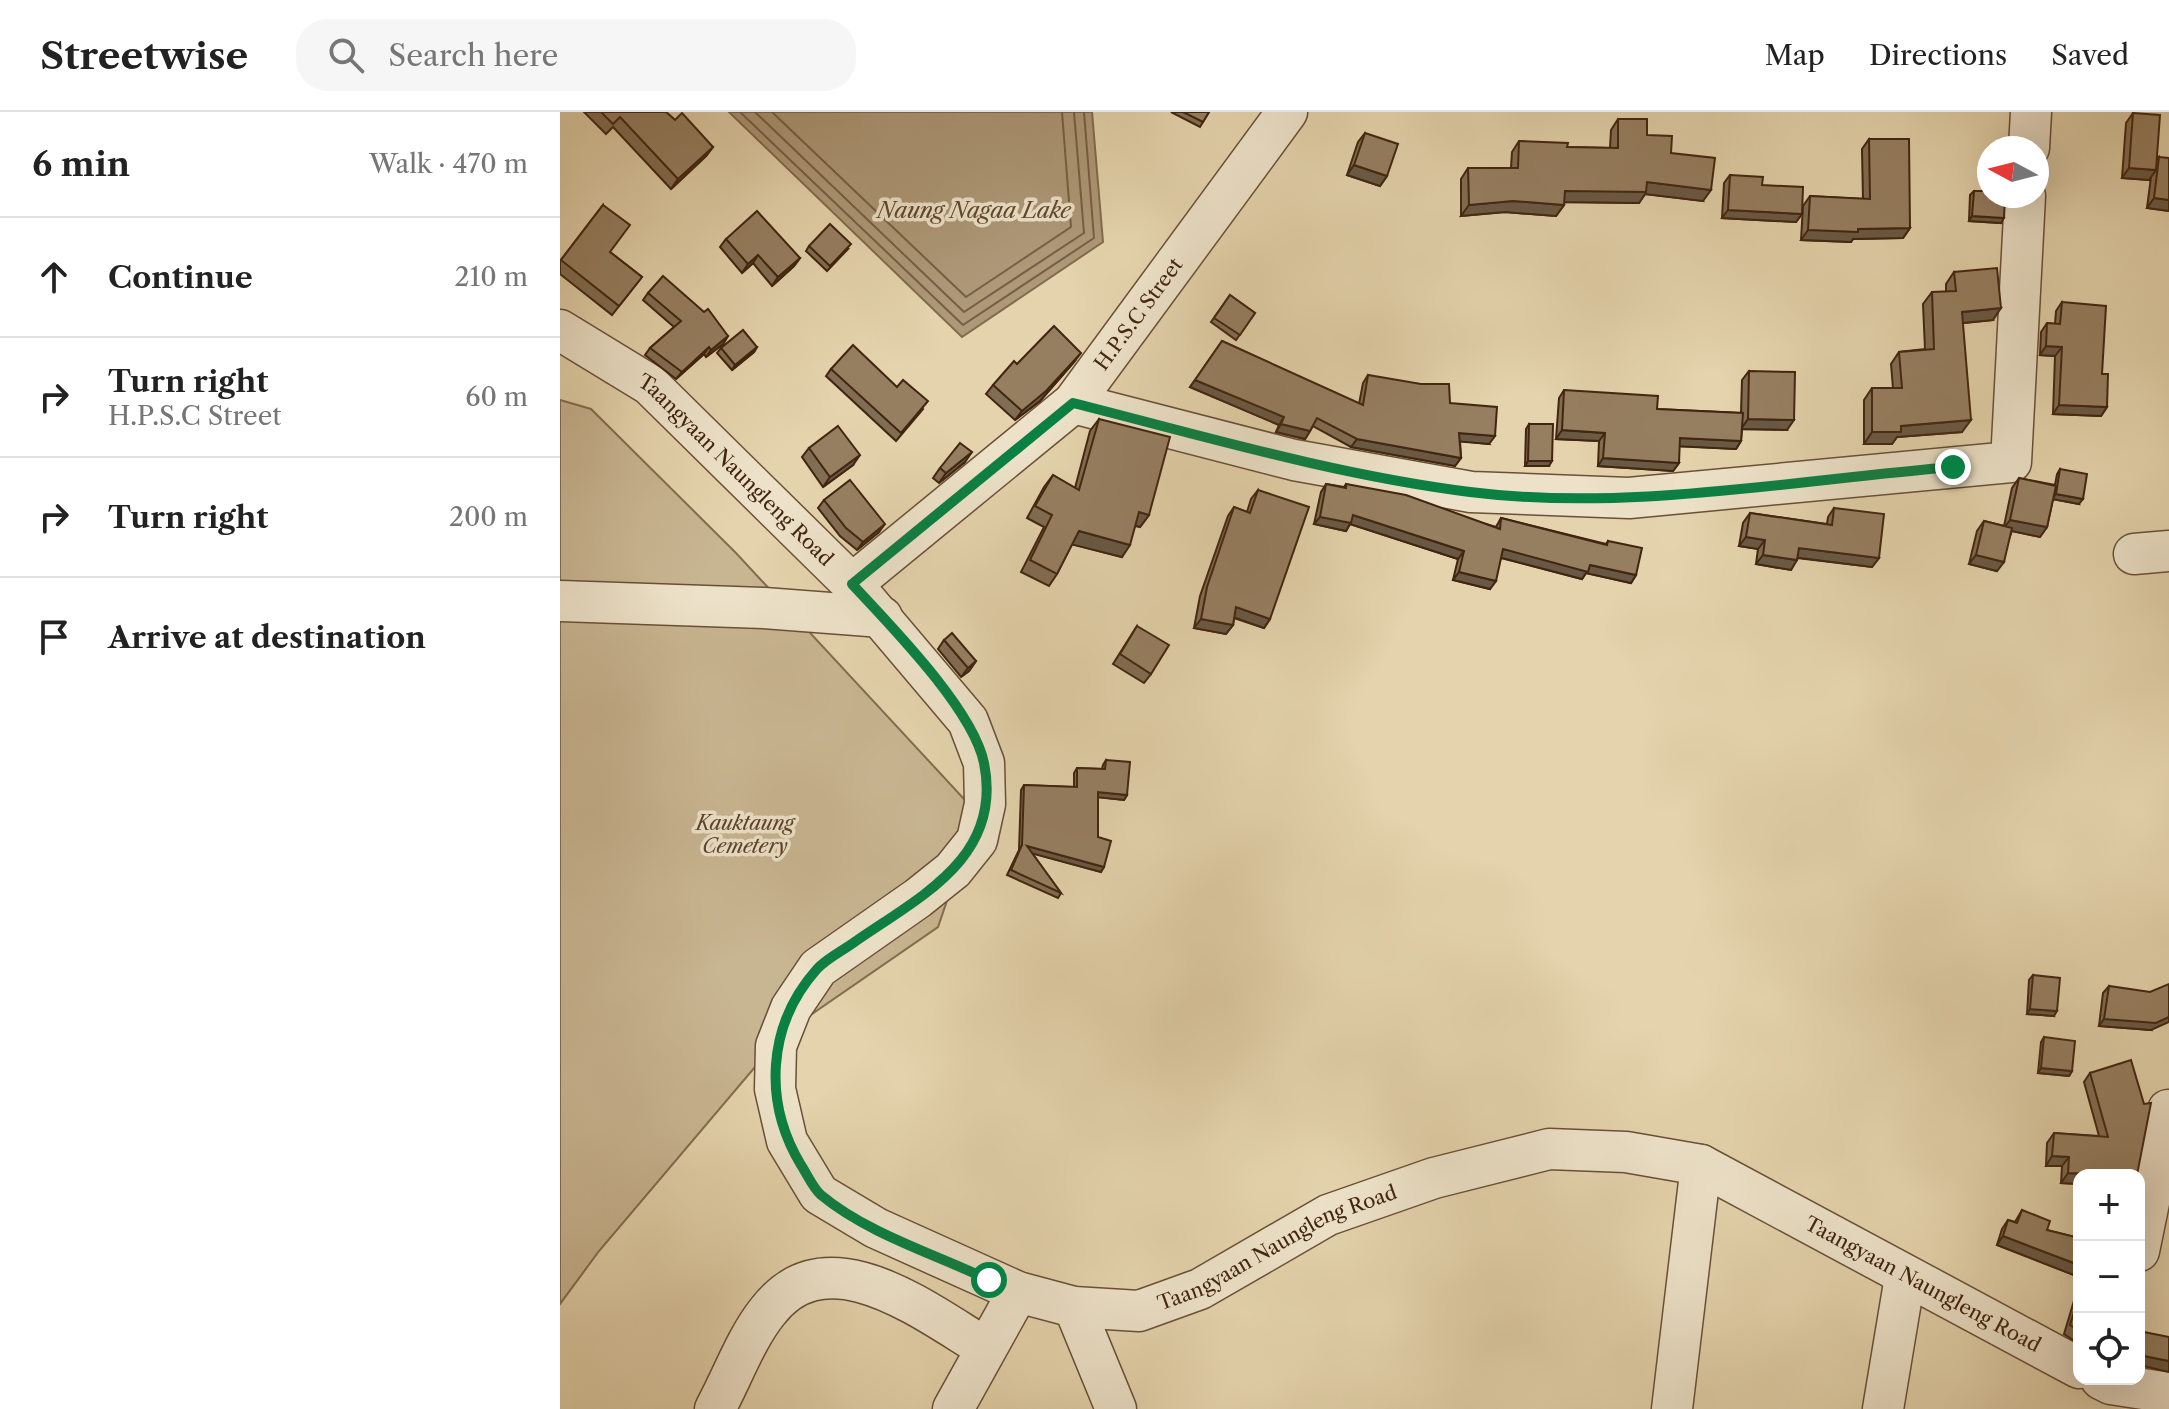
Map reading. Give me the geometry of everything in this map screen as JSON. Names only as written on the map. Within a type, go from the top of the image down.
[{"type":"street","name":"H.P.S.C Street","points":[[852,584],[1073,403],[1287,112]]},
{"type":"street","points":[[2030,136],[2031,112]]},
{"type":"street","points":[[1073,403],[1294,460],[1471,492],[1629,498],[2011,462],[2024,208]]},
{"type":"street","name":"Taangyaan Naungleng Road","points":[[560,330],[650,385],[852,584],[968,721],[984,763],[985,804],[977,840],[953,870],[818,968],[791,1008],[776,1046],[775,1089],[787,1141],[819,1194],[876,1228],[1018,1292],[1074,1307],[1139,1311],[1200,1289],[1328,1215],[1434,1178],[1549,1149],[1626,1152],[1701,1165],[2073,1368]]},
{"type":"street","points":[[560,601],[764,608],[882,617]]},
{"type":"street","points":[[2141,1241],[2168,1110]]},
{"type":"street","points":[[1672,1409],[1701,1165]]},
{"type":"street","points":[[715,1409],[767,1311],[796,1284],[830,1277],[885,1288],[986,1348]]},
{"type":"street","points":[[1883,1409],[1905,1277]]},
{"type":"street","points":[[953,1409],[1018,1292]]},
{"type":"street","points":[[1074,1307],[1116,1409]]},
{"type":"street","name":"Taangyaan Naungleng Road","points":[[2109,1385],[2169,1393]]},
{"type":"green space","name":"Kauktaung Cemetery","points":[[560,400],[591,409],[736,553],[977,813],[938,927],[783,1034],[599,1251],[560,1304]]},
{"type":"water","name":"Naung Nagaa Lake","points":[[729,112],[1092,112],[1103,242],[962,337]]},
{"type":"building","points":[[601,112],[666,112],[675,120],[682,113],[713,147],[678,179],[620,117],[613,124]]},
{"type":"building","points":[[1183,112],[1209,112],[1203,122]]},
{"type":"building","points":[[2133,113],[2160,115],[2156,170],[2129,168]]},
{"type":"building","points":[[1618,119],[1647,119],[1647,135],[1672,136],[1671,153],[1715,158],[1711,190],[1647,182],[1646,192],[1565,191],[1564,205],[1513,201],[1469,205],[1468,168],[1518,168],[1519,141],[1568,143],[1567,147],[1618,148]]},
{"type":"building","points":[[1365,133],[1398,144],[1387,176],[1354,165]]},
{"type":"building","points":[[1869,139],[1909,139],[1910,228],[1858,229],[1858,232],[1808,230],[1810,196],[1870,199]]},
{"type":"building","points":[[2159,157],[2169,158],[2169,200],[2154,198]]},
{"type":"building","points":[[1730,175],[1763,177],[1762,185],[1803,187],[1802,214],[1728,210]]},
{"type":"building","points":[[1974,191],[1977,191],[1977,208],[2004,208],[2004,218],[1972,216]]},
{"type":"building","points":[[603,205],[630,225],[610,252],[642,277],[619,306],[561,260]]},
{"type":"building","points":[[757,211],[800,258],[778,277],[758,255],[748,264],[726,239]]},
{"type":"building","points":[[830,224],[851,244],[830,266],[809,246]]},
{"type":"building","points":[[1997,268],[2001,308],[1962,312],[1971,420],[1901,426],[1901,432],[1872,432],[1872,388],[1902,388],[1899,352],[1934,349],[1932,292],[1956,291],[1954,272]]},
{"type":"building","points":[[663,276],[704,312],[708,309],[728,336],[711,350],[709,347],[682,372],[650,348],[681,321],[648,293]]},
{"type":"building","points":[[1230,295],[1255,313],[1240,335],[1214,318]]},
{"type":"building","points":[[2062,302],[2106,306],[2102,374],[2108,374],[2107,407],[2059,405],[2062,347],[2046,346],[2047,323],[2060,324]]},
{"type":"building","points":[[1054,326],[1081,353],[1046,391],[1022,411],[993,385],[1014,361],[1017,364]]},
{"type":"building","points":[[743,330],[757,347],[735,365],[721,348]]},
{"type":"building","points":[[1222,341],[1363,405],[1368,375],[1421,384],[1449,384],[1450,403],[1497,407],[1495,436],[1459,433],[1461,458],[1357,439],[1317,418],[1310,431],[1281,424],[1284,417],[1195,380]]},
{"type":"building","points":[[853,345],[897,387],[903,380],[928,401],[901,433],[831,369]]},
{"type":"building","points":[[1749,371],[1795,372],[1794,420],[1748,419]]},
{"type":"building","points":[[1564,390],[1658,396],[1657,409],[1743,413],[1741,441],[1680,438],[1679,463],[1603,458],[1605,433],[1562,430]]},
{"type":"building","points":[[1099,419],[1170,437],[1149,515],[1139,512],[1130,545],[1079,531],[1057,574],[1030,560],[1052,515],[1035,506],[1053,475],[1079,490]]},
{"type":"building","points":[[1529,424],[1553,424],[1552,461],[1528,461]]},
{"type":"building","points":[[838,426],[860,455],[830,477],[809,448]]},
{"type":"building","points":[[960,443],[972,452],[946,473],[940,468]]},
{"type":"building","points":[[2060,469],[2087,474],[2083,499],[2056,494]]},
{"type":"building","points":[[2019,478],[2056,486],[2047,527],[2010,520]]},
{"type":"building","points":[[850,480],[885,524],[863,542],[846,528],[824,500]]},
{"type":"building","points":[[1326,484],[1346,488],[1346,484],[1406,495],[1500,529],[1501,518],[1607,545],[1608,541],[1642,548],[1636,575],[1590,565],[1588,572],[1503,549],[1496,581],[1459,572],[1464,551],[1353,515],[1351,523],[1320,517]]},
{"type":"building","points":[[1258,490],[1309,507],[1270,619],[1236,607],[1233,625],[1201,619],[1207,587],[1234,507],[1250,513]]},
{"type":"building","points":[[1834,508],[1884,514],[1879,558],[1799,548],[1797,560],[1763,555],[1765,540],[1746,537],[1750,513],[1832,525]]},
{"type":"building","points":[[1984,521],[2012,528],[2004,562],[1976,555]]},
{"type":"building","points":[[1137,626],[1169,645],[1151,674],[1120,654]]},
{"type":"building","points":[[952,633],[976,661],[968,668],[944,640]]},
{"type":"building","points":[[1106,760],[1130,762],[1127,795],[1098,792],[1098,837],[1111,841],[1104,867],[1027,846],[1061,893],[1011,870],[1022,845],[1024,785],[1077,787],[1077,768],[1105,769]]},
{"type":"building","points":[[2033,975],[2060,978],[2057,1011],[2030,1009]]},
{"type":"building","points":[[2169,984],[2169,1017],[2156,1023],[2104,1019],[2109,986],[2150,992]]},
{"type":"building","points":[[2044,1037],[2075,1041],[2072,1071],[2041,1068]]},
{"type":"building","points":[[2131,1060],[2144,1104],[2151,1103],[2138,1169],[2073,1169],[2073,1173],[2068,1173],[2069,1157],[2052,1156],[2054,1133],[2108,1137],[2090,1073]]},
{"type":"building","points":[[2022,1210],[2050,1221],[2047,1230],[2073,1236],[2073,1263],[2003,1236],[2008,1220],[2017,1223]]},
{"type":"building","points":[[2145,1332],[2169,1337],[2169,1361],[2145,1356]]},
{"type":"route","points":[[989,1280],[876,1228],[819,1194],[787,1141],[775,1089],[776,1046],[791,1008],[818,968],[953,870],[977,840],[985,804],[984,763],[968,721],[852,584],[1073,403],[1294,460],[1471,492],[1629,498],[1953,467]]}]
